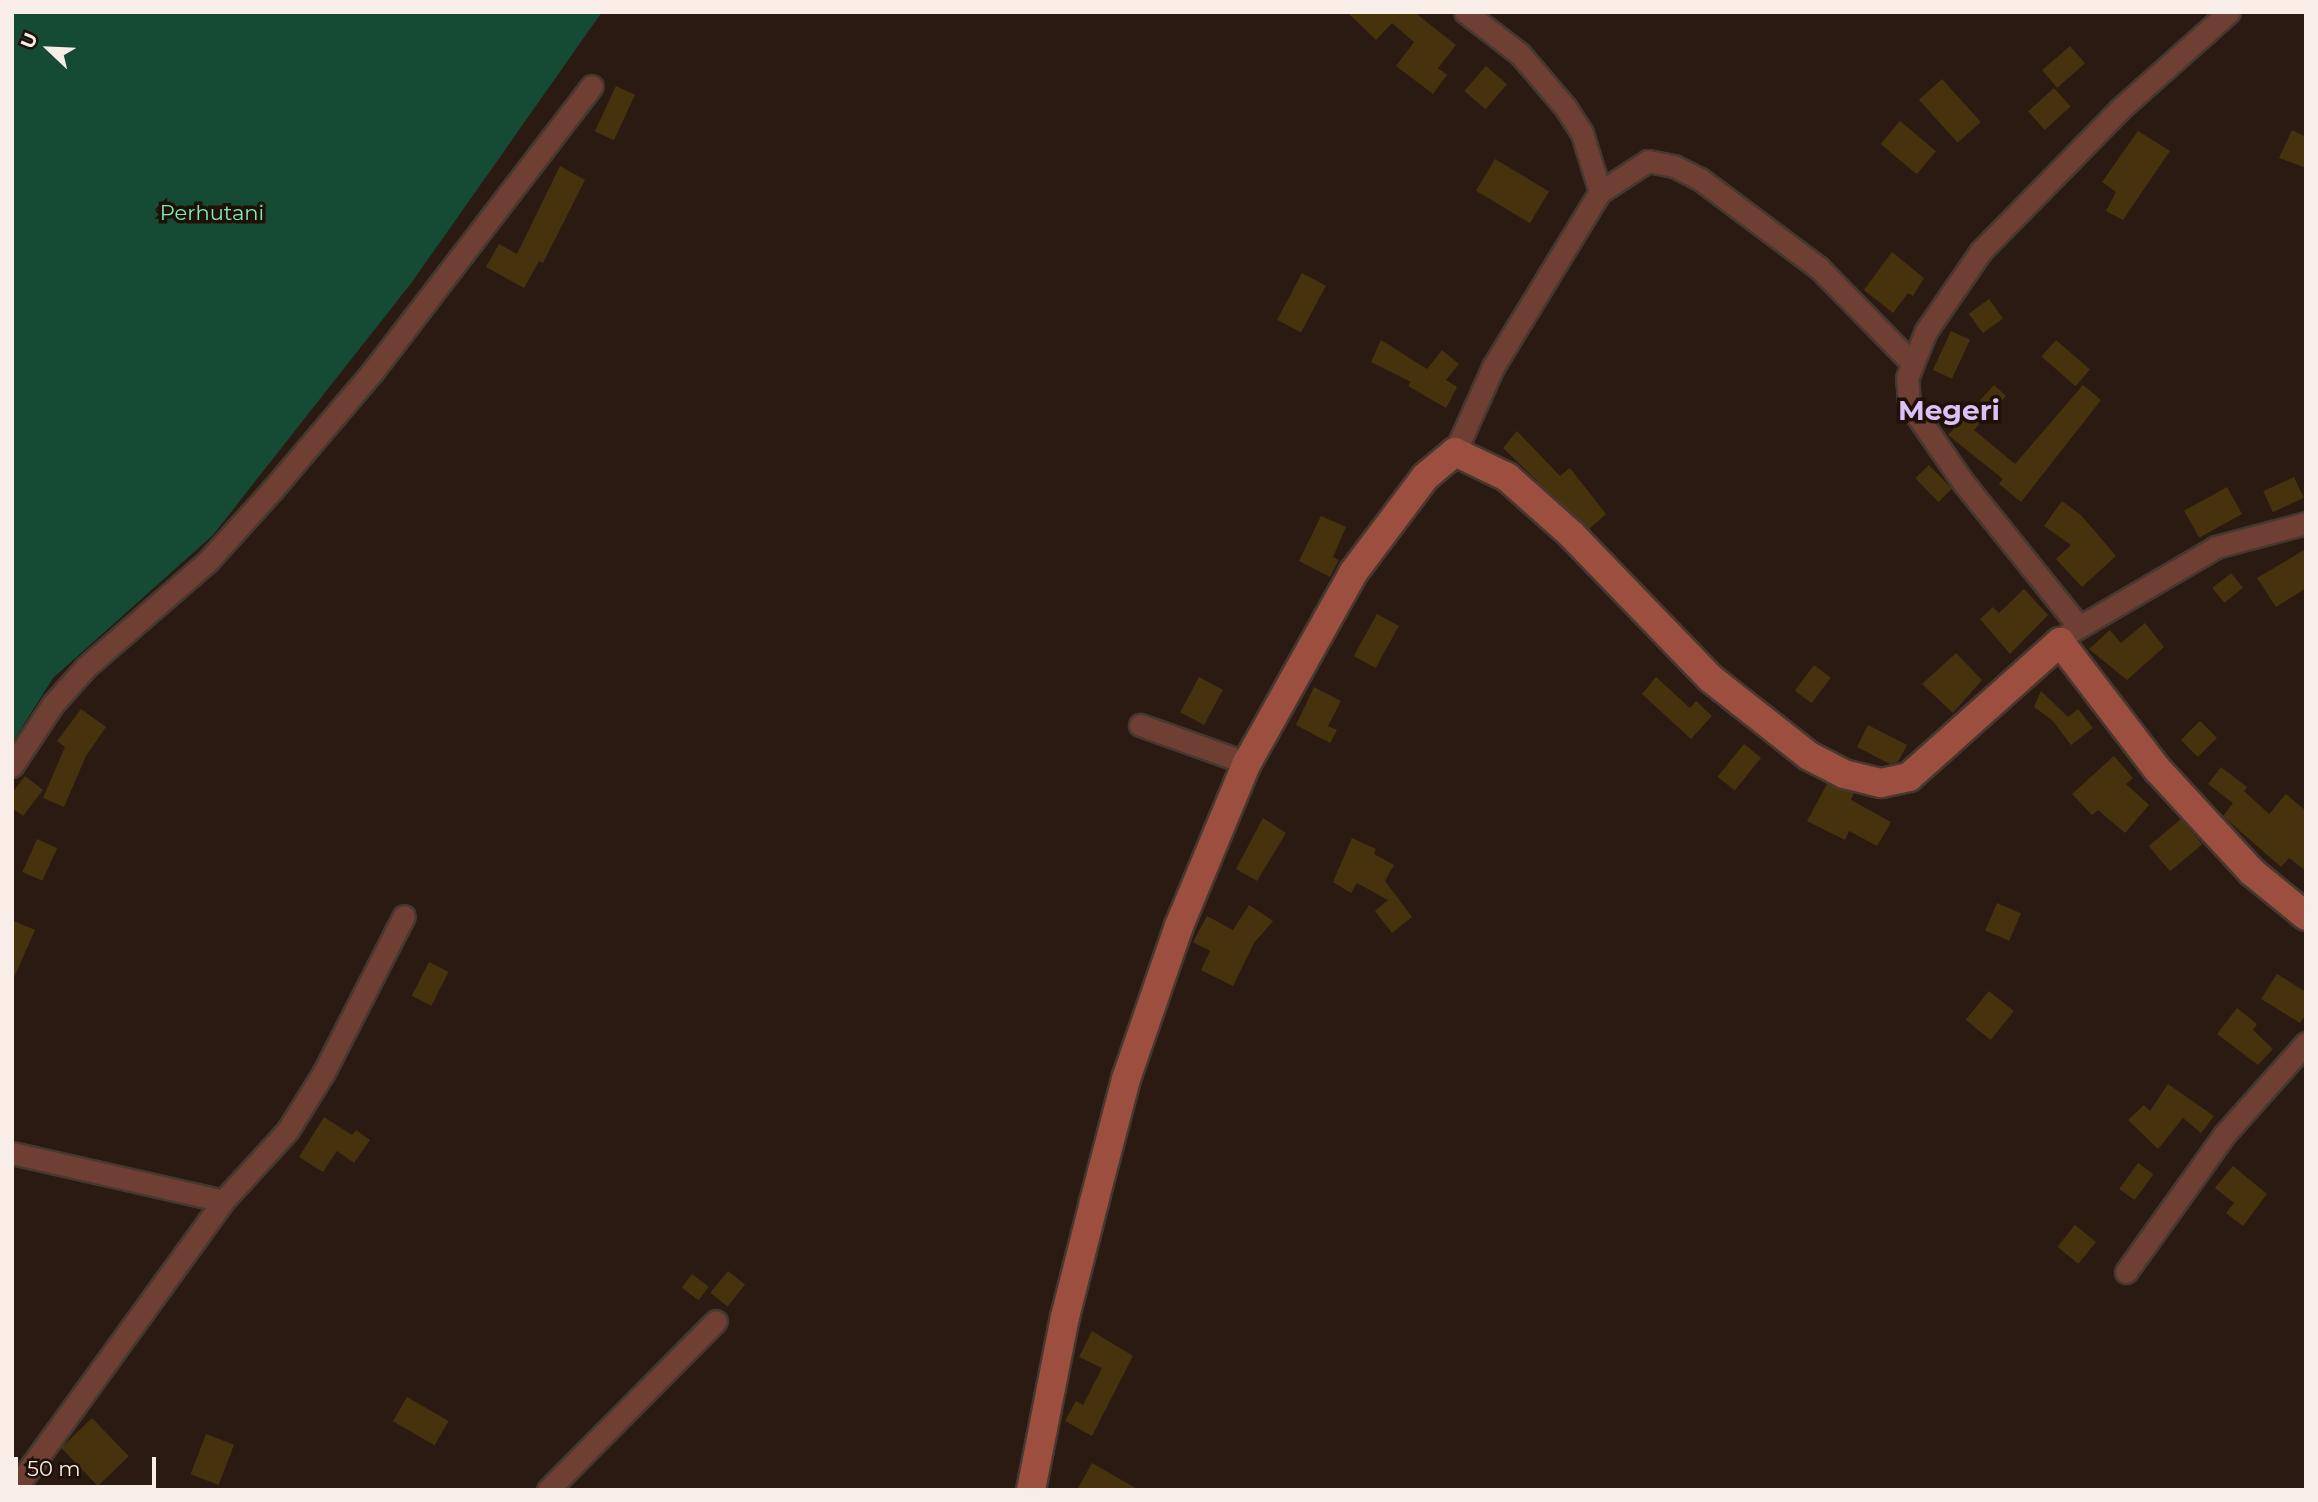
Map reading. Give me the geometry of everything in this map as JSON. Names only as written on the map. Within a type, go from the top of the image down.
[{"type":"street","points":[[1465,12],[1520,54],[1566,108],[1582,133],[1601,192]]},
{"type":"street","points":[[2229,12],[2120,109],[1981,251],[1948,294],[1912,363],[1907,378],[1909,404],[2068,633],[2158,770],[2252,872],[2306,916]]},
{"type":"street","points":[[12,766],[53,704],[86,667],[237,530],[373,371],[592,86]]},
{"type":"street","points":[[1031,1490],[1065,1317],[1126,1079],[1179,926],[1247,763],[1353,573],[1425,477],[1455,453],[1493,367],[1601,192],[1648,161],[1674,166],[1700,179],[1819,268],[1912,363]]},
{"type":"street","points":[[1455,453],[1507,477],[1572,535],[1710,678],[1809,757],[1844,774],[1881,783],[1909,777],[2068,633],[2217,547],[2306,523]]},
{"type":"street","points":[[1140,725],[1247,763]]},
{"type":"street","points":[[14,1490],[223,1201],[296,1119],[404,916]]},
{"type":"street","points":[[2126,1272],[2224,1135],[2306,1043]]},
{"type":"street","points":[[12,1153],[223,1201]]},
{"type":"street","points":[[548,1490],[716,1321]]},
{"type":"green space","name":"Perhutani","points":[[12,12],[602,12],[412,282],[213,535],[53,678],[12,743]]},
{"type":"building","points":[[1347,12],[1414,12],[1456,45],[1438,68],[1447,75],[1433,94],[1396,66],[1414,42],[1392,23],[1376,40]]},
{"type":"building","points":[[2070,46],[2085,63],[2057,88],[2042,70]]},
{"type":"building","points":[[1486,66],[1507,84],[1485,109],[1464,91]]},
{"type":"building","points":[[1942,79],[1981,122],[1958,143],[1919,100]]},
{"type":"building","points":[[616,86],[635,95],[614,140],[595,131]]},
{"type":"building","points":[[2054,88],[2071,107],[2045,130],[2028,111]]},
{"type":"building","points":[[1900,121],[1936,151],[1917,174],[1881,144]]},
{"type":"building","points":[[2292,130],[2306,137],[2306,168],[2279,158]]},
{"type":"building","points":[[2138,131],[2170,151],[2123,220],[2106,211],[2116,192],[2102,182]]},
{"type":"building","points":[[1495,159],[1549,191],[1530,223],[1476,191]]},
{"type":"building","points":[[560,166],[585,180],[543,263],[539,261],[524,288],[486,267],[499,244],[517,254]]},
{"type":"building","points":[[1892,252],[1924,278],[1913,296],[1908,293],[1893,313],[1864,290]]},
{"type":"building","points":[[1302,273],[1326,286],[1301,332],[1277,320]]},
{"type":"building","points":[[1989,299],[2003,318],[1983,333],[1969,314]]},
{"type":"building","points":[[1951,331],[1970,340],[1952,379],[1933,370]]},
{"type":"building","points":[[1381,340],[1427,369],[1442,350],[1459,364],[1446,380],[1457,387],[1446,408],[1408,386],[1411,382],[1371,362]]},
{"type":"building","points":[[2056,340],[2090,370],[2076,386],[2042,357]]},
{"type":"building","points":[[1994,385],[2006,396],[1974,430],[2015,464],[2083,385],[2101,400],[2021,502],[1999,484],[2003,479],[1948,435]]},
{"type":"building","points":[[1517,431],[1560,476],[1570,468],[1606,514],[1589,529],[1552,495],[1503,448]]},
{"type":"building","points":[[1929,465],[1952,489],[1938,502],[1915,478]]},
{"type":"building","points":[[2294,477],[2304,498],[2273,512],[2263,491]]},
{"type":"building","points":[[2227,487],[2242,514],[2199,538],[2184,511]]},
{"type":"building","points":[[2062,501],[2081,515],[2116,556],[2082,587],[2056,559],[2071,545],[2044,526]]},
{"type":"building","points":[[1321,516],[1346,527],[1333,557],[1339,560],[1330,577],[1299,561]]},
{"type":"building","points":[[2306,549],[2306,588],[2276,607],[2257,578]]},
{"type":"building","points":[[2231,573],[2243,588],[2224,603],[2212,588]]},
{"type":"building","points":[[2024,589],[2048,615],[2010,654],[1980,619],[1993,607],[1999,613]]},
{"type":"building","points":[[1377,614],[1399,626],[1376,668],[1354,656]]},
{"type":"building","points":[[2145,623],[2164,647],[2127,680],[2089,649],[2110,630],[2121,643]]},
{"type":"building","points":[[1956,653],[1982,680],[1953,713],[1922,684]]},
{"type":"building","points":[[1814,665],[1831,678],[1812,703],[1795,691]]},
{"type":"building","points":[[1199,677],[1223,690],[1204,725],[1180,712]]},
{"type":"building","points":[[1656,677],[1690,708],[1696,701],[1712,716],[1691,739],[1642,694]]},
{"type":"building","points":[[1314,687],[1341,701],[1328,726],[1337,730],[1330,743],[1296,725]]},
{"type":"building","points":[[2041,691],[2068,717],[2078,709],[2093,728],[2071,745],[2052,720],[2034,707]]},
{"type":"building","points":[[81,709],[106,727],[86,756],[64,807],[43,798],[65,747],[57,741]]},
{"type":"building","points":[[2200,721],[2217,738],[2198,757],[2181,740]]},
{"type":"building","points":[[1868,725],[1907,745],[1898,762],[1890,764],[1857,747]]},
{"type":"building","points":[[1744,744],[1761,758],[1735,790],[1718,777]]},
{"type":"building","points":[[2114,756],[2133,778],[2126,784],[2149,805],[2125,833],[2098,810],[2092,815],[2072,794]]},
{"type":"building","points":[[2221,767],[2247,787],[2244,791],[2269,814],[2286,794],[2306,811],[2306,871],[2289,858],[2281,867],[2223,816],[2233,803],[2208,784]]},
{"type":"building","points":[[25,776],[43,790],[23,816],[12,808],[12,793]]},
{"type":"building","points":[[1827,784],[1854,793],[1851,800],[1891,822],[1877,846],[1849,831],[1845,840],[1807,821]]},
{"type":"building","points":[[1263,818],[1286,833],[1257,881],[1236,869]]},
{"type":"building","points":[[2181,819],[2202,844],[2170,871],[2149,846]]},
{"type":"building","points":[[1352,838],[1376,849],[1374,854],[1394,865],[1385,881],[1412,917],[1392,933],[1375,911],[1388,900],[1357,883],[1351,893],[1333,882]]},
{"type":"building","points":[[37,839],[57,848],[42,881],[22,872]]},
{"type":"building","points":[[1997,903],[2021,913],[2009,941],[1985,931]]},
{"type":"building","points":[[1249,905],[1273,921],[1254,943],[1233,986],[1201,970],[1210,951],[1193,942],[1207,916],[1233,930]]},
{"type":"building","points":[[12,920],[35,930],[12,982]]},
{"type":"building","points":[[429,962],[449,972],[431,1006],[412,996]]},
{"type":"building","points":[[2277,974],[2306,992],[2306,1014],[2300,1023],[2261,999]]},
{"type":"building","points":[[1989,991],[2014,1011],[1991,1040],[1966,1020]]},
{"type":"building","points":[[2237,1008],[2257,1024],[2253,1030],[2273,1049],[2258,1065],[2217,1034]]},
{"type":"building","points":[[2168,1084],[2214,1116],[2201,1133],[2183,1118],[2158,1149],[2128,1120],[2144,1105],[2150,1111]]},
{"type":"building","points":[[324,1117],[352,1135],[356,1130],[370,1140],[354,1163],[337,1151],[323,1172],[299,1157]]},
{"type":"building","points":[[2138,1163],[2153,1174],[2135,1200],[2119,1189]]},
{"type":"building","points":[[2233,1166],[2267,1194],[2243,1226],[2226,1213],[2234,1203],[2215,1188]]},
{"type":"building","points":[[2075,1225],[2096,1242],[2078,1264],[2057,1247]]},
{"type":"building","points":[[728,1271],[745,1285],[727,1307],[710,1293]]},
{"type":"building","points":[[692,1274],[709,1287],[699,1300],[682,1288]]},
{"type":"building","points":[[1092,1331],[1133,1356],[1092,1436],[1065,1421],[1076,1401],[1083,1405],[1102,1368],[1079,1357]]},
{"type":"building","points":[[407,1397],[449,1421],[435,1445],[393,1421]]},
{"type":"building","points":[[92,1418],[129,1456],[98,1486],[61,1448]]},
{"type":"building","points":[[206,1434],[234,1445],[219,1485],[191,1474]]},
{"type":"building","points":[[1092,1463],[1139,1490],[1077,1490]]},
{"type":"district","name":"Megeri","points":[[1949,410]]}]
